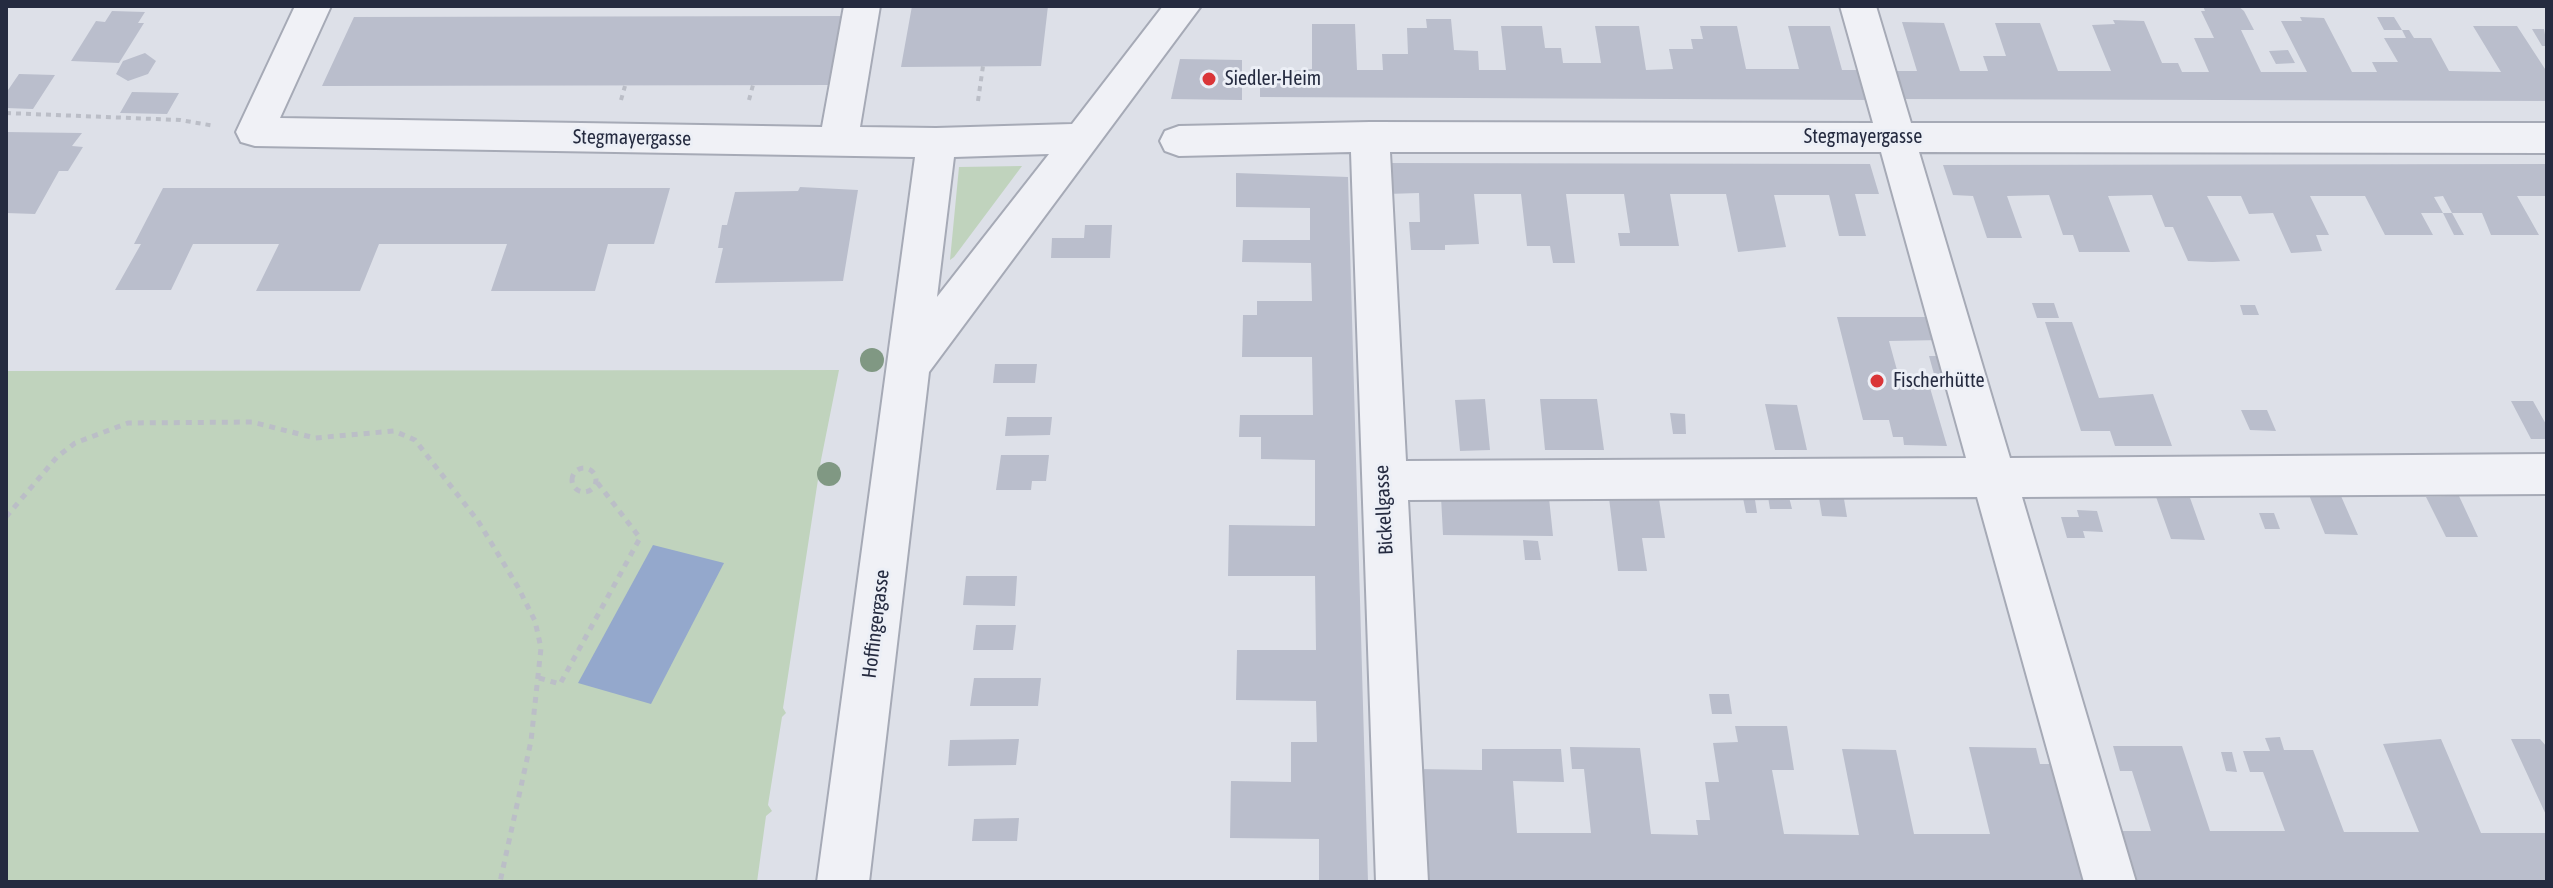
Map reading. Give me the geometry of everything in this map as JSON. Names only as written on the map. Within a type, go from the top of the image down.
[{"type":"street","points":[[255,132],[313,6]]},
{"type":"street","points":[[839,141],[862,6]]},
{"type":"street","points":[[908,366],[1183,6]]},
{"type":"street","points":[[1858,6],[2110,882]]},
{"type":"street","name":"Stegmayergasse","points":[[255,132],[936,143],[1082,138]]},
{"type":"street","name":"Stegmayergasse","points":[[1179,141],[1370,137],[2547,138]]},
{"type":"street","name":"Bickellgasse","points":[[1370,137],[1382,481],[1402,882]]},
{"type":"street","name":"Hoffingergasse","points":[[843,882],[936,143]]},
{"type":"street","points":[[1382,481],[2547,474]]},
{"type":"path","points":[[6,113],[180,120],[255,132]]},
{"type":"path","points":[[6,517],[57,457],[75,443],[128,423],[252,422],[315,438],[394,431],[415,440],[478,521],[518,587],[535,621],[541,648],[531,741],[500,882]]},
{"type":"path","points":[[539,678],[560,684],[640,538],[596,481],[596,474],[591,469],[582,469],[571,477],[572,488],[580,491],[596,481]]},
{"type":"green space","points":[[1022,166],[954,257],[950,260],[959,167]]},
{"type":"green space","points":[[839,370],[821,460],[783,708],[786,713],[782,717],[768,805],[772,811],[766,816],[757,882],[6,882],[6,371]]},
{"type":"water","points":[[653,545],[724,563],[651,704],[578,683]]},
{"type":"building","points":[[912,6],[1048,6],[1041,66],[901,67]]},
{"type":"building","points":[[2203,6],[2238,6],[2244,11],[2254,30],[2241,30],[2261,72],[2307,72],[2281,21],[2302,21],[2300,17],[2324,18],[2352,72],[2377,72],[2372,62],[2398,62],[2384,38],[2406,38],[2402,30],[2409,30],[2414,38],[2431,38],[2449,71],[2501,72],[2473,26],[2517,26],[2547,72],[2547,101],[1898,99],[1889,71],[1917,71],[1902,22],[1944,23],[1960,71],[1988,71],[1983,56],[2006,56],[1995,23],[2040,23],[2058,71],[2111,71],[2092,25],[2115,24],[2113,20],[2144,21],[2162,63],[2178,63],[2182,72],[2209,72],[2194,38],[2214,38],[2201,11],[2205,11]]},
{"type":"building","points":[[112,11],[145,12],[138,23],[144,23],[119,63],[71,61],[96,21],[105,22]]},
{"type":"building","points":[[849,16],[832,85],[322,86],[354,17]]},
{"type":"building","points":[[2377,17],[2394,17],[2402,30],[2384,30]]},
{"type":"building","points":[[1426,19],[1451,19],[1454,50],[1478,51],[1479,70],[1506,70],[1501,26],[1542,26],[1545,48],[1561,48],[1563,63],[1601,63],[1595,26],[1639,26],[1646,70],[1673,69],[1669,49],[1693,49],[1691,39],[1703,39],[1700,26],[1737,26],[1746,69],[1799,69],[1788,26],[1830,26],[1842,70],[1869,70],[1878,100],[1260,97],[1260,74],[1312,69],[1312,24],[1355,24],[1357,70],[1383,70],[1382,54],[1408,54],[1407,28],[1427,28]]},
{"type":"building","points":[[2532,29],[2544,29],[2547,46],[2542,46]]},
{"type":"building","points":[[2288,50],[2295,63],[2276,64],[2269,51]]},
{"type":"building","points":[[145,53],[156,61],[148,74],[128,81],[116,74],[123,61]]},
{"type":"building","name":"Siedler-Heim","points":[[1180,59],[1242,60],[1242,100],[1171,99]]},
{"type":"building","points":[[19,74],[55,75],[33,109],[6,108],[6,93]]},
{"type":"building","points":[[132,92],[179,93],[167,114],[120,113]]},
{"type":"building","points":[[6,132],[82,133],[72,146],[83,147],[68,171],[59,171],[35,214],[6,213]]},
{"type":"building","points":[[1386,163],[1870,164],[1879,194],[1855,194],[1866,236],[1839,236],[1829,195],[1774,195],[1786,247],[1738,252],[1726,194],[1670,194],[1679,246],[1620,246],[1618,233],[1630,233],[1624,194],[1566,194],[1575,263],[1553,263],[1550,246],[1527,246],[1521,194],[1474,194],[1479,244],[1445,245],[1445,250],[1411,250],[1409,222],[1420,222],[1419,193],[1387,194]]},
{"type":"building","points":[[2547,164],[2547,196],[2517,196],[2539,235],[2491,235],[2482,213],[2452,213],[2443,196],[2434,197],[2443,213],[2421,213],[2433,235],[2385,235],[2365,196],[2310,196],[2329,235],[2316,235],[2322,251],[2291,253],[2273,213],[2249,214],[2241,196],[2207,196],[2240,261],[2188,261],[2173,227],[2165,227],[2152,195],[2108,196],[2130,252],[2079,252],[2073,235],[2063,235],[2049,195],[2007,196],[2022,238],[1987,238],[1973,196],[1953,195],[1943,165]]},
{"type":"building","points":[[1236,173],[1348,177],[1368,882],[1319,882],[1319,839],[1230,838],[1231,781],[1291,782],[1291,742],[1317,742],[1316,701],[1236,700],[1237,650],[1316,650],[1315,576],[1228,576],[1229,525],[1315,526],[1315,460],[1261,459],[1261,437],[1239,437],[1240,415],[1313,415],[1312,357],[1242,357],[1243,315],[1257,315],[1257,301],[1312,301],[1311,263],[1242,262],[1243,240],[1310,240],[1310,208],[1236,207]]},
{"type":"building","points":[[800,187],[858,190],[843,281],[715,283],[723,248],[718,248],[722,225],[727,225],[735,192],[798,191]]},
{"type":"building","points":[[163,188],[670,188],[654,244],[608,244],[595,291],[491,291],[507,244],[379,244],[360,291],[256,291],[279,244],[193,244],[171,290],[115,290],[141,244],[134,244]]},
{"type":"building","points":[[2443,213],[2452,213],[2464,235],[2454,235]]},
{"type":"building","points":[[1085,225],[1112,225],[1110,258],[1051,258],[1052,238],[1084,238]]},
{"type":"building","points":[[2032,303],[2054,303],[2059,318],[2037,318]]},
{"type":"building","points":[[2240,305],[2255,305],[2259,315],[2243,315]]},
{"type":"building","name":"Fischerhütte","points":[[1837,317],[1935,317],[1942,340],[1889,341],[1900,381],[1928,381],[1947,446],[1904,445],[1903,437],[1893,437],[1889,420],[1863,420]]},
{"type":"building","points":[[2045,322],[2072,322],[2099,398],[2153,394],[2172,446],[2115,446],[2110,431],[2081,431]]},
{"type":"building","points":[[1929,356],[1952,356],[1949,391],[1937,385]]},
{"type":"building","points":[[995,364],[1037,364],[1035,383],[993,383]]},
{"type":"building","points":[[1485,399],[1490,450],[1460,451],[1455,400]]},
{"type":"building","points":[[1540,399],[1597,399],[1604,450],[1545,450]]},
{"type":"building","points":[[2511,401],[2533,401],[2547,426],[2547,439],[2531,439]]},
{"type":"building","points":[[1765,404],[1797,405],[1807,450],[1775,450]]},
{"type":"building","points":[[2241,410],[2267,410],[2276,431],[2250,430]]},
{"type":"building","points":[[1670,413],[1685,414],[1686,434],[1673,434]]},
{"type":"building","points":[[1007,417],[1052,417],[1050,435],[1005,436]]},
{"type":"building","points":[[1001,455],[1049,455],[1046,481],[1032,481],[1031,490],[996,490]]},
{"type":"building","points":[[1742,493],[1754,493],[1757,513],[1746,513]]},
{"type":"building","points":[[2155,494],[2189,495],[2205,540],[2171,539]]},
{"type":"building","points":[[2309,495],[2341,496],[2358,535],[2325,534]]},
{"type":"building","points":[[2459,496],[2478,537],[2446,537],[2426,497]]},
{"type":"building","points":[[1441,497],[1549,498],[1553,536],[1443,535]]},
{"type":"building","points":[[1768,497],[1789,497],[1792,509],[1770,509]]},
{"type":"building","points":[[1609,498],[1659,499],[1665,538],[1642,538],[1647,571],[1618,571]]},
{"type":"building","points":[[1819,498],[1844,499],[1847,517],[1822,516]]},
{"type":"building","points":[[2077,510],[2097,511],[2103,532],[2083,531],[2085,538],[2067,538],[2061,517],[2079,517]]},
{"type":"building","points":[[2259,513],[2274,513],[2280,529],[2265,529]]},
{"type":"building","points":[[1523,540],[1538,541],[1541,560],[1525,560]]},
{"type":"building","points":[[966,576],[1017,576],[1015,606],[963,605]]},
{"type":"building","points":[[976,625],[1016,625],[1013,650],[973,650]]},
{"type":"building","points":[[974,678],[1041,678],[1038,706],[970,706]]},
{"type":"building","points":[[1709,694],[1729,694],[1732,714],[1712,714]]},
{"type":"building","points":[[1735,726],[1787,726],[1794,770],[1772,770],[1784,834],[1859,835],[1842,749],[1896,750],[1914,834],[1990,834],[1969,747],[2036,748],[2040,764],[2069,764],[2101,882],[1421,882],[1416,769],[1482,770],[1482,749],[1561,749],[1564,782],[1513,781],[1517,833],[1591,833],[1584,769],[1572,769],[1570,747],[1640,748],[1651,834],[1698,835],[1696,820],[1710,820],[1705,782],[1719,782],[1713,743],[1738,742]]},
{"type":"building","points":[[2280,737],[2284,750],[2313,750],[2344,832],[2419,832],[2383,744],[2441,739],[2481,833],[2547,833],[2547,882],[2129,882],[2113,831],[2151,831],[2132,771],[2120,771],[2113,746],[2182,746],[2210,831],[2285,831],[2263,772],[2250,772],[2243,751],[2270,751],[2265,738]]},
{"type":"building","points":[[1019,739],[1016,765],[948,766],[950,740]]},
{"type":"building","points":[[2511,739],[2540,739],[2547,747],[2547,817]]},
{"type":"building","points":[[2221,752],[2232,752],[2237,772],[2226,771]]},
{"type":"building","points":[[1019,818],[1017,841],[972,841],[974,819]]},
{"type":"place","name":"Siedler-Heim","points":[[1209,79]]},
{"type":"place","name":"Fischerhütte","points":[[1877,381]]}]
